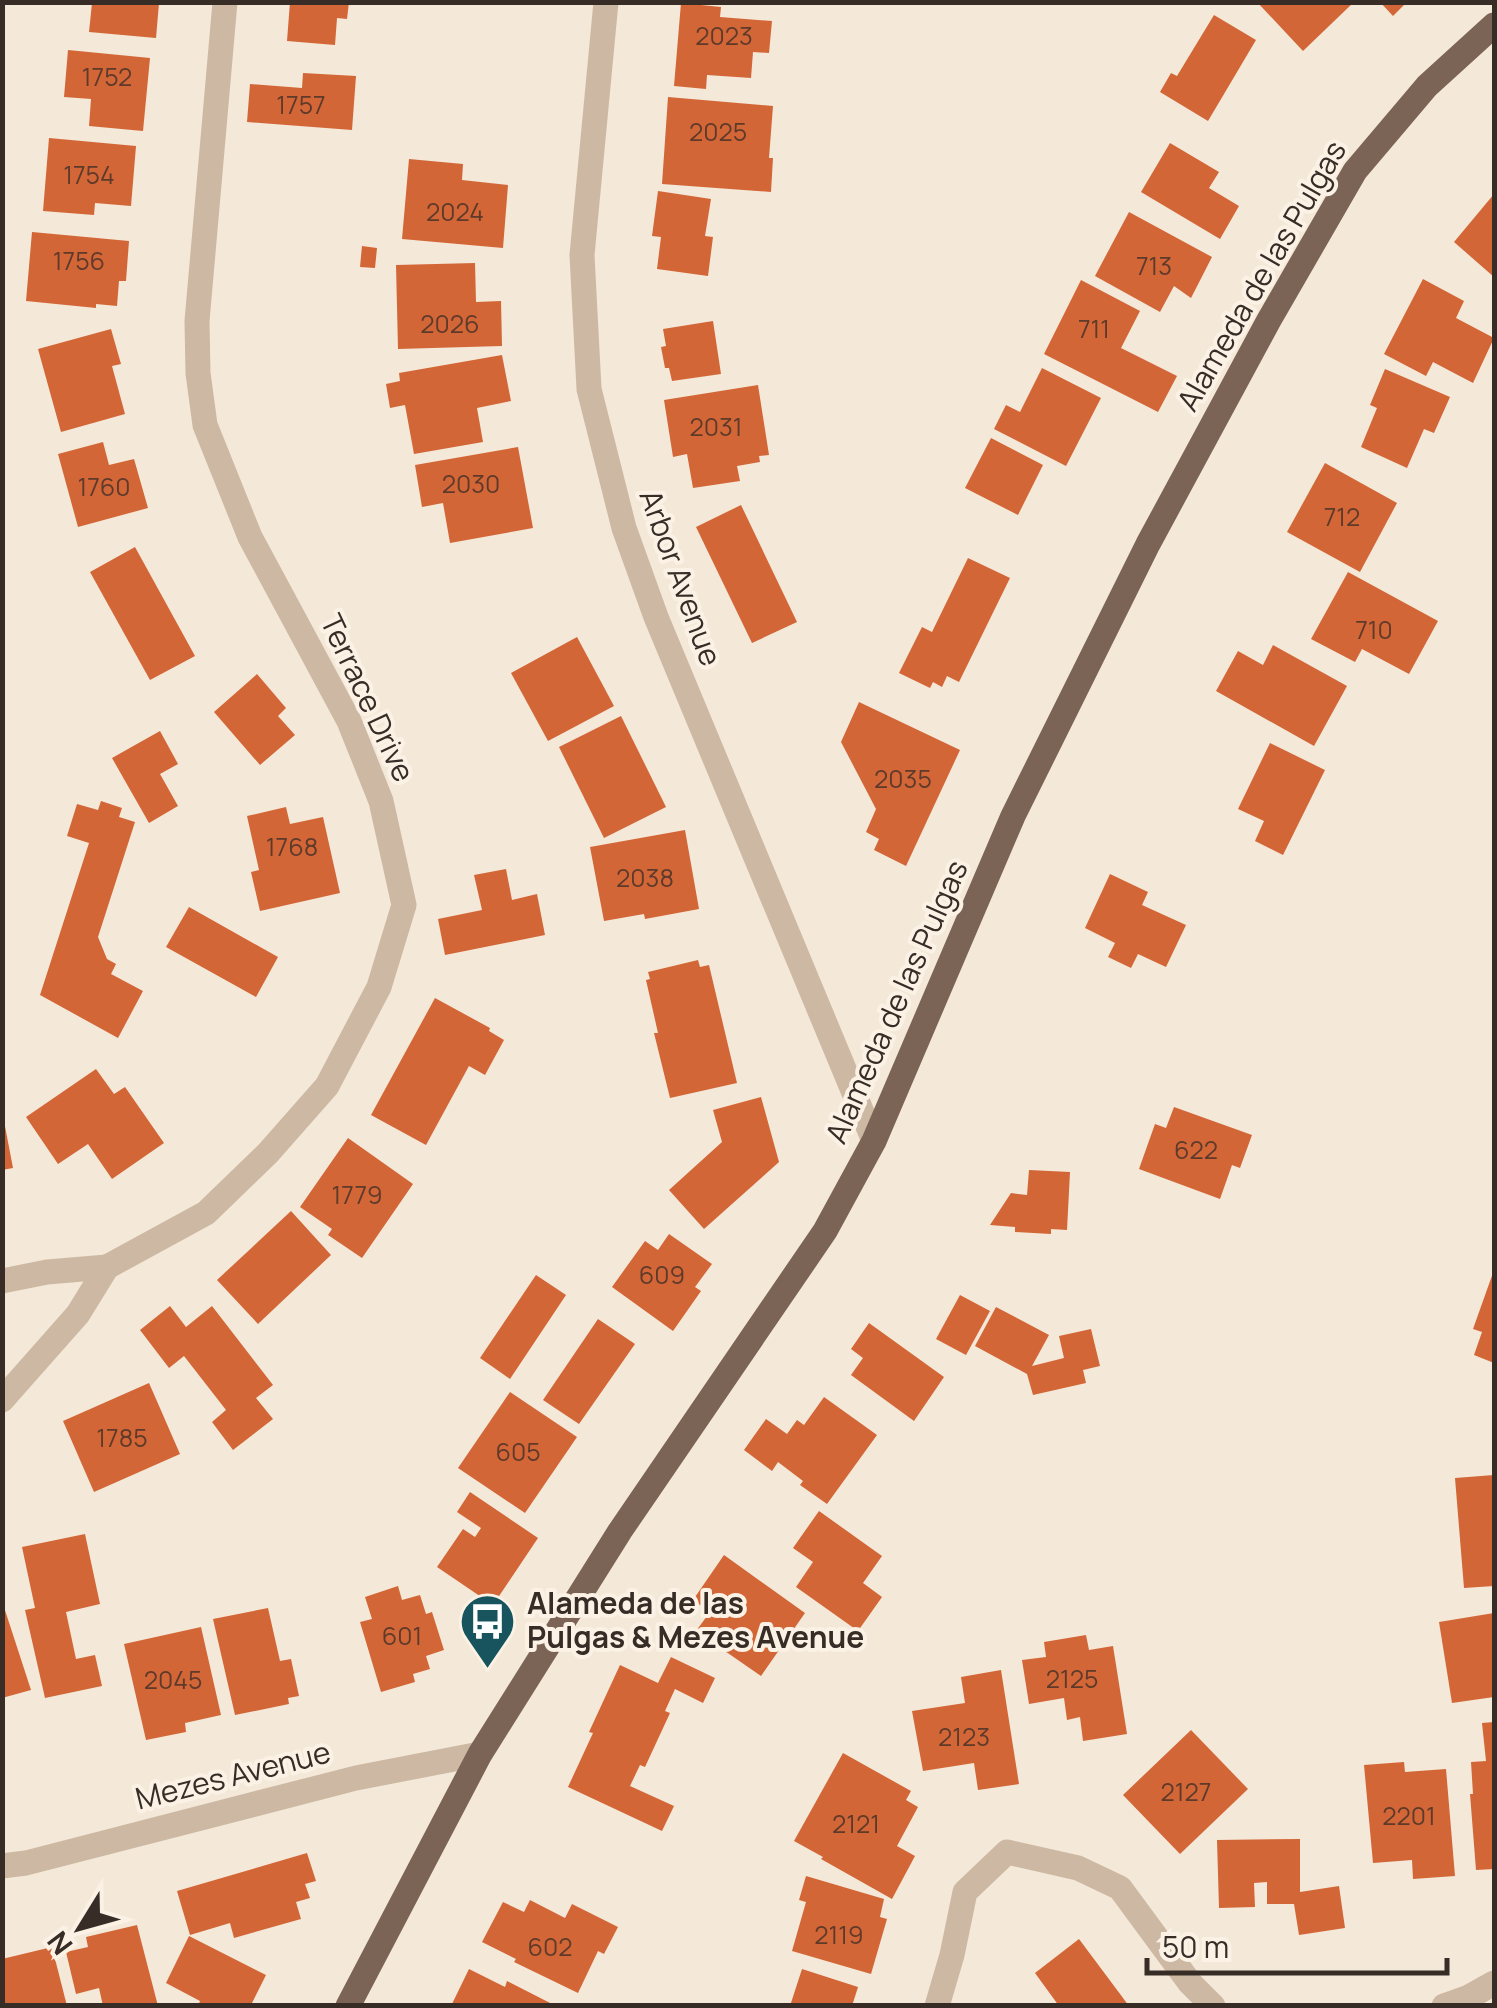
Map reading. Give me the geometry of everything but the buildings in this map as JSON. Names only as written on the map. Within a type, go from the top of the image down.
[{"type":"main road","name":"Alameda de las Pulgas","points":[[348,2006],[480,1754],[620,1531],[826,1231],[874,1141],[1013,816],[1148,544],[1355,171],[1427,86],[1494,25]]},
{"type":"street","name":"Terrace Drive","points":[[2,1400],[78,1314],[107,1267],[206,1213],[268,1153],[327,1086],[379,986],[404,905],[381,800],[349,721],[250,537],[205,424],[198,374],[197,320],[225,2]]},
{"type":"street","name":"Arbor Avenue","points":[[606,2],[582,255],[589,389],[624,528],[656,617],[874,1141]]},
{"type":"street","points":[[2,1281],[107,1267]]},
{"type":"street","name":"Mezes Avenue","points":[[2,1866],[356,1778],[480,1754]]},
{"type":"street","points":[[937,2006],[965,1892],[1007,1852],[1078,1868],[1120,1888],[1190,1983],[1212,2006]]},
{"type":"street","points":[[1444,2006],[1469,1998],[1494,1983]]},
{"type":"place","name":"Alameda de las Pulgas & Mezes Avenue","points":[[488,1670]]}]
